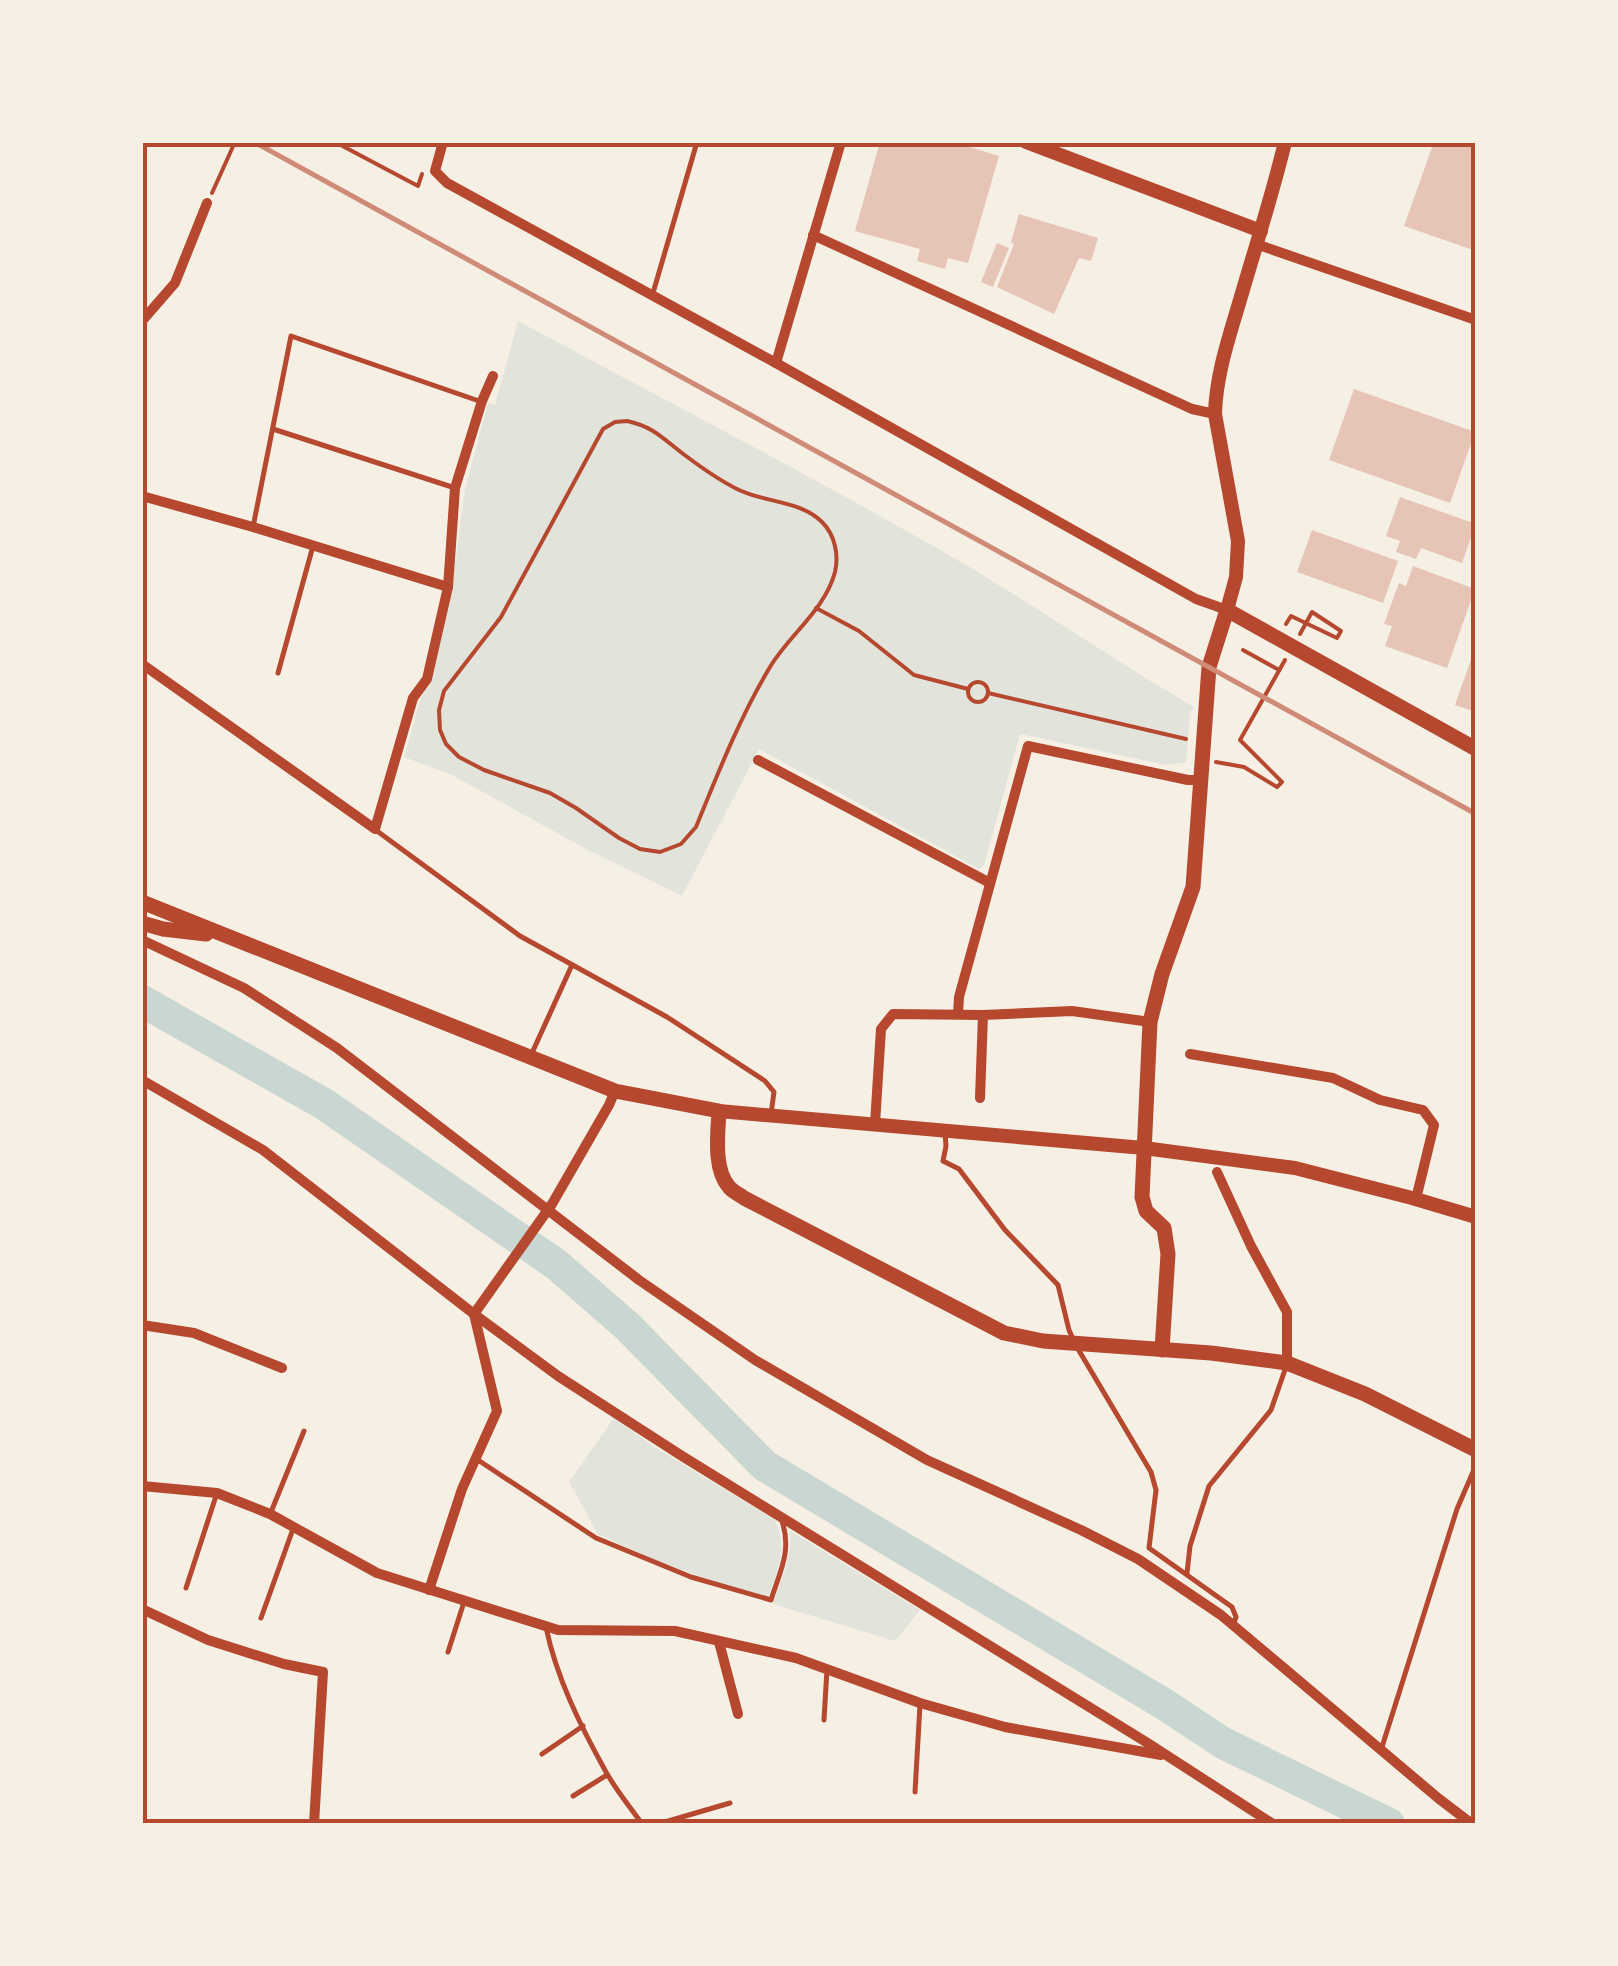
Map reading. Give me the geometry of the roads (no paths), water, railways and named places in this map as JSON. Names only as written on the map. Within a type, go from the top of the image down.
[{"type":"main road","points":[[1162,1350],[1168,1254],[1164,1228],[1146,1211],[1142,1197],[1150,1022],[1162,974],[1193,887],[1209,667],[1227,610],[1476,749]]},
{"type":"main road","points":[[142,902],[615,1090],[719,1111],[720,1169],[728,1186],[744,1198],[1004,1333],[1287,1363],[1331,1378],[1476,1450]]},
{"type":"main road","points":[[142,923],[225,936]]},
{"type":"street","points":[[443,142],[435,171],[447,183],[1196,599],[1227,610],[1236,577],[1238,541],[1215,414],[1216,394],[1285,142]]},
{"type":"street","points":[[776,363],[842,142]]},
{"type":"street","points":[[1026,142],[1048,146],[1259,237],[1476,320]]},
{"type":"street","points":[[142,320],[174,283],[207,203]]},
{"type":"street","points":[[813,236],[1192,409],[1215,414]]},
{"type":"street","points":[[142,664],[374,829],[414,698],[428,678],[448,587],[455,488],[493,376]]},
{"type":"street","points":[[142,496],[448,587]]},
{"type":"street","points":[[958,1014],[959,996],[1028,746],[1200,780]]},
{"type":"street","points":[[758,760],[990,883]]},
{"type":"street","points":[[142,940],[244,988],[292,1017],[382,1081],[544,1212],[755,1360],[927,1460],[1138,1559],[1233,1625],[1472,1824]]},
{"type":"street","points":[[875,1124],[881,1029],[893,1014],[1072,1012],[1150,1022]]},
{"type":"street","points":[[980,1098],[983,1015]]},
{"type":"street","points":[[1190,1054],[1333,1078],[1380,1100],[1423,1110],[1434,1124],[1416,1199]]},
{"type":"street","points":[[142,1080],[263,1150],[572,1385],[1273,1824]]},
{"type":"street","points":[[430,1590],[462,1488],[497,1412],[475,1312],[544,1212],[615,1090]]},
{"type":"street","points":[[719,1111],[1144,1148],[1295,1168],[1476,1217]]},
{"type":"street","points":[[1217,1172],[1287,1312],[1287,1363]]},
{"type":"street","points":[[142,1325],[194,1333],[282,1368]]},
{"type":"street","points":[[142,1486],[218,1493],[294,1526],[377,1573],[546,1627],[675,1631],[796,1658],[920,1703],[1005,1727],[1167,1756]]},
{"type":"street","points":[[142,1609],[208,1640],[323,1672],[314,1824]]},
{"type":"street","points":[[719,1642],[738,1714]]},
{"type":"lane","points":[[652,296],[698,142]]},
{"type":"lane","points":[[253,526],[291,336],[482,402]]},
{"type":"lane","points":[[274,429],[455,488]]},
{"type":"lane","points":[[278,673],[313,546]]},
{"type":"lane","points":[[374,829],[520,936],[667,1017],[765,1082],[774,1092],[771,1115]]},
{"type":"lane","points":[[530,1058],[572,965]]},
{"type":"lane","points":[[945,1130],[943,1160],[958,1169],[1006,1230],[1058,1286],[1075,1343],[1151,1472],[1156,1490],[1149,1548],[1232,1607],[1236,1618],[1233,1625]]},
{"type":"lane","points":[[1187,1573],[1190,1546],[1209,1486],[1271,1410],[1287,1363]]},
{"type":"lane","points":[[270,1514],[304,1432]]},
{"type":"lane","points":[[475,1458],[596,1538],[691,1577],[771,1600],[787,1550],[781,1517]]},
{"type":"lane","points":[[1381,1750],[1457,1508],[1476,1465]]},
{"type":"lane","points":[[186,1588],[218,1493]]},
{"type":"lane","points":[[262,1618],[294,1526]]},
{"type":"lane","points":[[448,1652],[464,1602]]},
{"type":"lane","points":[[546,1627],[552,1656],[583,1726],[607,1775],[642,1824]]},
{"type":"lane","points":[[824,1720],[827,1669]]},
{"type":"lane","points":[[915,1792],[920,1703]]},
{"type":"lane","points":[[542,1754],[583,1726]]},
{"type":"lane","points":[[573,1796],[607,1775]]},
{"type":"lane","points":[[658,1824],[730,1804]]},
{"type":"waterway","points":[[142,1001],[324,1104],[557,1265],[627,1326],[765,1466],[1223,1743],[1389,1824]]},
{"type":"railway","points":[[254,142],[1476,814]]}]
